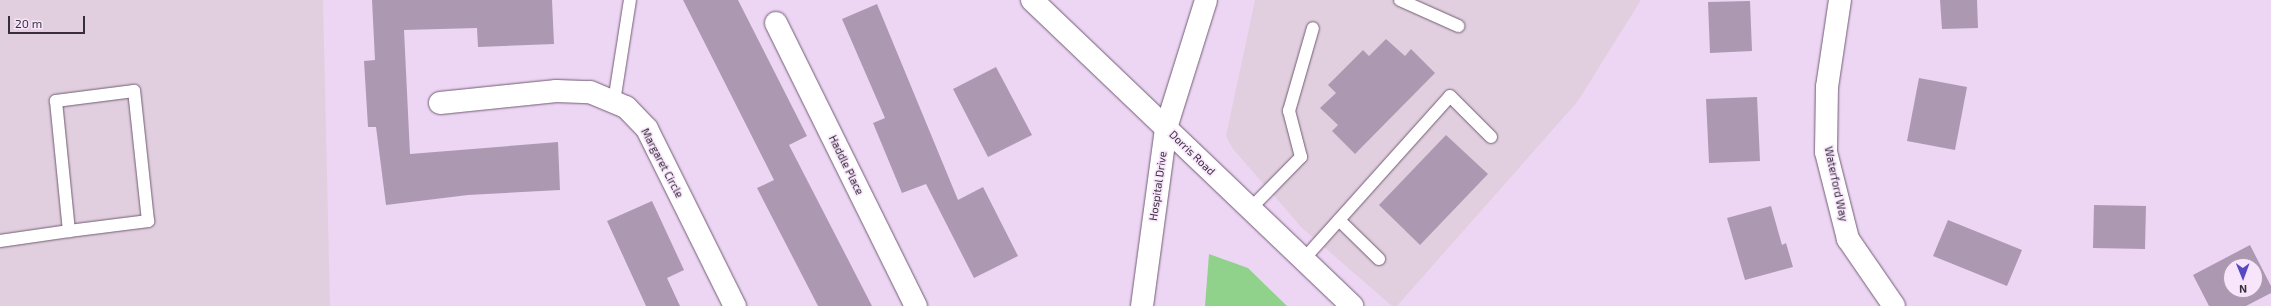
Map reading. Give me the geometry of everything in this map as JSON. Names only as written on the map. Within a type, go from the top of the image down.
[{"type":"street","name":"Dorris Road","points":[[1032,0],[1352,306]]},
{"type":"street","name":"Hospital Drive","points":[[1142,306],[1166,128],[1206,0]]},
{"type":"street","name":"Waterford Way","points":[[1840,0],[1827,87],[1826,152],[1848,239],[1894,306]]},
{"type":"street","name":"Haddle Place","points":[[776,23],[916,306]]},
{"type":"street","name":"Margaret Circle","points":[[440,103],[556,91],[590,92],[626,107],[647,129],[734,306]]},
{"type":"lane","points":[[614,102],[630,0]]},
{"type":"lane","points":[[1400,0],[1458,26]]},
{"type":"lane","points":[[1250,209],[1300,157],[1289,111],[1312,28]]},
{"type":"lane","points":[[0,240],[148,221],[134,91],[56,101],[69,231]]},
{"type":"lane","points":[[1303,260],[1450,96],[1491,137]]},
{"type":"lane","points":[[1339,220],[1379,259]]},
{"type":"shaded area","points":[[0,0],[323,0],[330,306],[0,306]]},
{"type":"shaded area","points":[[1255,0],[1641,0],[1578,101],[1397,306],[1392,306],[1302,228],[1233,149],[1226,136]]},
{"type":"green space","points":[[1209,254],[1248,268],[1287,306],[1205,306]]},
{"type":"building","points":[[372,0],[552,0],[554,44],[478,47],[477,28],[404,30],[410,154],[558,142],[560,190],[468,195],[386,205],[376,127],[368,127],[364,61],[375,60]]},
{"type":"building","points":[[683,0],[738,0],[807,136],[789,145],[872,306],[818,306],[757,188],[774,180]]},
{"type":"building","points":[[1940,0],[1977,0],[1978,28],[1942,29]]},
{"type":"building","points":[[1750,1],[1752,51],[1710,53],[1708,2]]},
{"type":"building","points":[[877,4],[958,200],[983,187],[1018,256],[974,278],[926,184],[902,193],[873,123],[885,118],[842,19]]},
{"type":"building","points":[[1386,39],[1405,56],[1411,49],[1435,73],[1355,154],[1332,131],[1338,125],[1320,108],[1336,93],[1328,85],[1363,50],[1369,56]]},
{"type":"building","points":[[996,67],[1032,135],[988,157],[953,89]]},
{"type":"building","points":[[1919,78],[1967,87],[1955,150],[1907,141]]},
{"type":"building","points":[[1757,97],[1760,161],[1709,163],[1706,99]]},
{"type":"building","points":[[1446,135],[1488,174],[1420,245],[1379,205]]},
{"type":"building","points":[[652,201],[684,270],[667,278],[680,306],[646,306],[607,221]]},
{"type":"building","points":[[2094,205],[2146,206],[2145,249],[2093,248]]},
{"type":"building","points":[[1771,206],[1782,245],[1786,243],[1793,267],[1745,280],[1727,218]]},
{"type":"building","points":[[1948,220],[2022,250],[2007,286],[1933,256]]},
{"type":"building","points":[[2250,245],[2257,258],[2225,258]]},
{"type":"building","points":[[2223,259],[2223,298],[2261,298],[2246,306],[2209,306],[2193,275]]},
{"type":"building","points":[[2263,270],[2271,286],[2271,293],[2263,297]]}]
